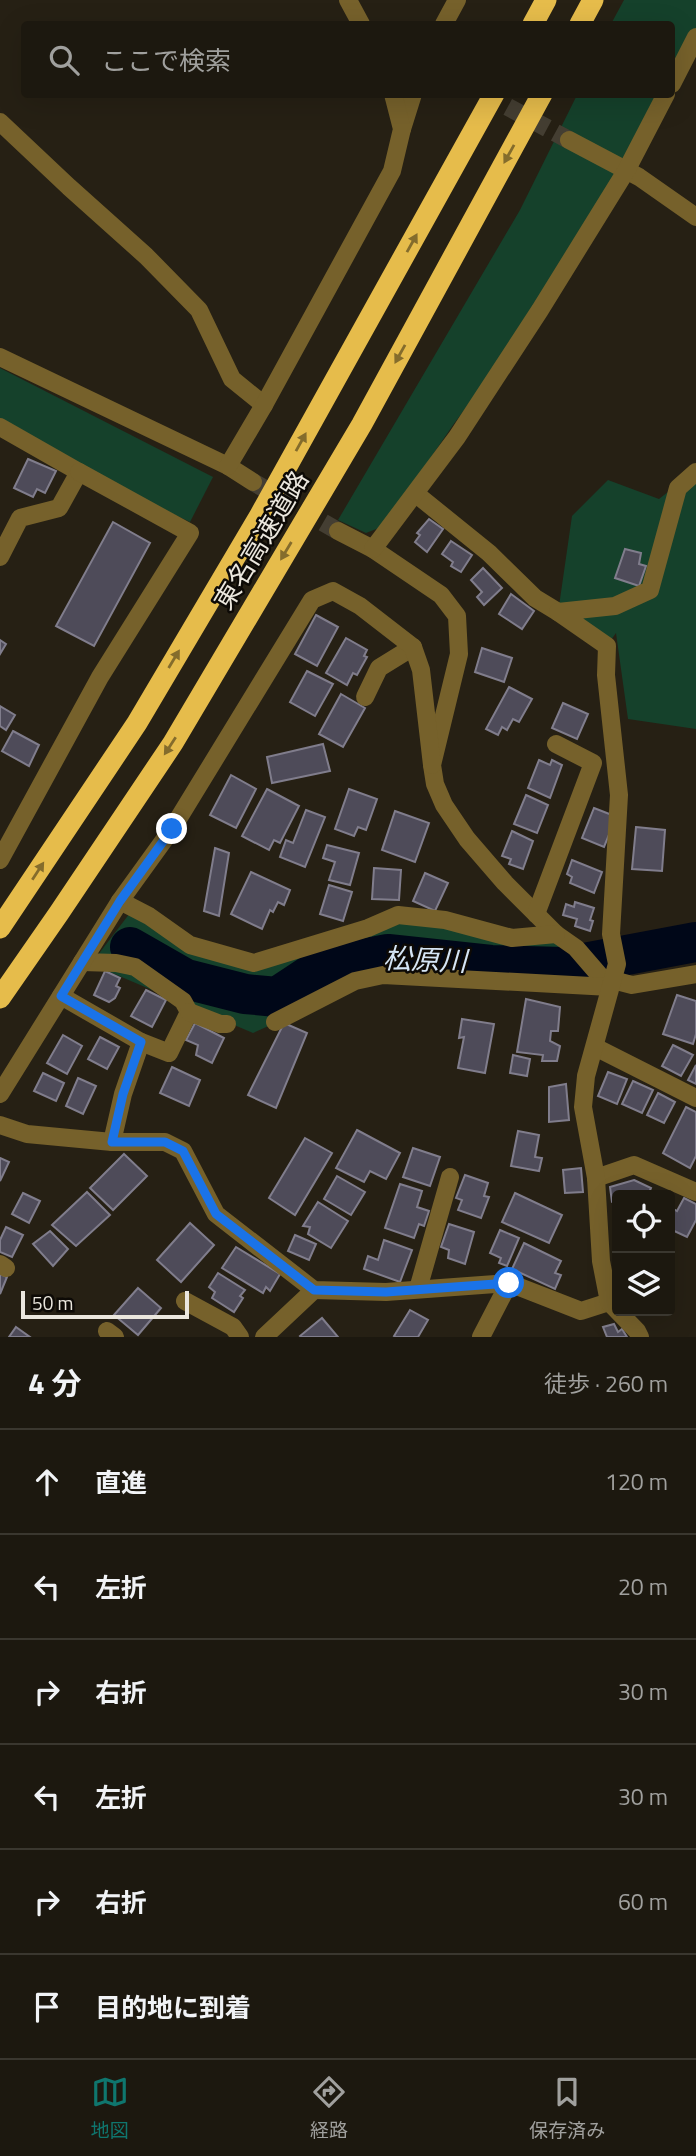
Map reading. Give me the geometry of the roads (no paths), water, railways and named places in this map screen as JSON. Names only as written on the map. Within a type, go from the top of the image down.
[{"type":"highway","points":[[535,21],[546,0]]},
{"type":"highway","points":[[582,21],[593,0]]},
{"type":"highway","name":"東名高速道路","points":[[0,928],[137,723],[254,527],[492,98]]},
{"type":"highway","name":"東名高速道路","points":[[0,998],[173,743],[362,424],[540,98]]},
{"type":"street","points":[[348,0],[359,21]]},
{"type":"street","points":[[446,21],[457,0]]},
{"type":"street","points":[[675,76],[696,37]]},
{"type":"street","points":[[394,98],[402,130]]},
{"type":"street","points":[[228,466],[392,171],[412,98]]},
{"type":"street","points":[[373,549],[416,494],[480,402],[626,171],[664,98]]},
{"type":"street","points":[[0,122],[146,256],[199,310],[232,379],[264,405]]},
{"type":"street","points":[[569,140],[639,177],[696,217]]},
{"type":"street","points":[[0,357],[228,466],[253,482]]},
{"type":"street","points":[[0,427],[190,533],[100,677],[0,860]]},
{"type":"street","points":[[0,557],[20,518],[59,508],[79,472]]},
{"type":"street","points":[[558,612],[615,606],[650,590],[678,488],[696,472]]},
{"type":"street","points":[[416,494],[489,553],[535,598],[607,646],[606,675],[619,796],[610,977],[586,1076],[583,1107],[596,1178],[601,1261],[608,1303],[640,1337]]},
{"type":"street","points":[[338,531],[373,549],[441,595],[457,616],[459,654],[432,765]]},
{"type":"street","points":[[0,1094],[120,901],[172,829],[312,600],[333,591],[360,606],[413,647],[421,670],[435,784],[444,805],[467,839],[556,934],[610,977]]},
{"type":"street","points":[[365,696],[379,668],[413,647]]},
{"type":"street","points":[[536,914],[593,763],[556,744]]},
{"type":"street","points":[[120,901],[149,916],[190,945],[254,962],[368,928],[398,915],[445,920],[512,938],[556,934]]},
{"type":"street","points":[[82,962],[116,963],[135,967],[183,1002],[189,1012],[220,1024],[227,1024]]},
{"type":"street","points":[[275,1023],[355,981],[383,975],[610,977],[632,985],[696,974]]},
{"type":"street","points":[[61,996],[141,1042],[169,1053],[189,1012]]},
{"type":"street","points":[[112,1142],[123,1094],[141,1042]]},
{"type":"street","points":[[595,1047],[696,1098]]},
{"type":"street","points":[[0,1125],[27,1134],[112,1142],[165,1142],[183,1151],[216,1214],[314,1290],[386,1292],[509,1283],[581,1311],[608,1303]]},
{"type":"street","points":[[596,1178],[634,1165],[696,1192]]},
{"type":"street","points":[[418,1289],[450,1177]]},
{"type":"street","points":[[481,1337],[509,1283]]},
{"type":"street","points":[[264,1337],[314,1290]]},
{"type":"street","points":[[185,1301],[233,1326],[240,1337]]},
{"type":"waterway","name":"松原川","points":[[130,947],[186,979],[245,994],[277,997],[324,966],[388,954],[491,965],[563,967],[696,942]]},
{"type":"tunnel","points":[[491,98],[569,140]]},
{"type":"tunnel","points":[[253,482],[338,531]]}]
